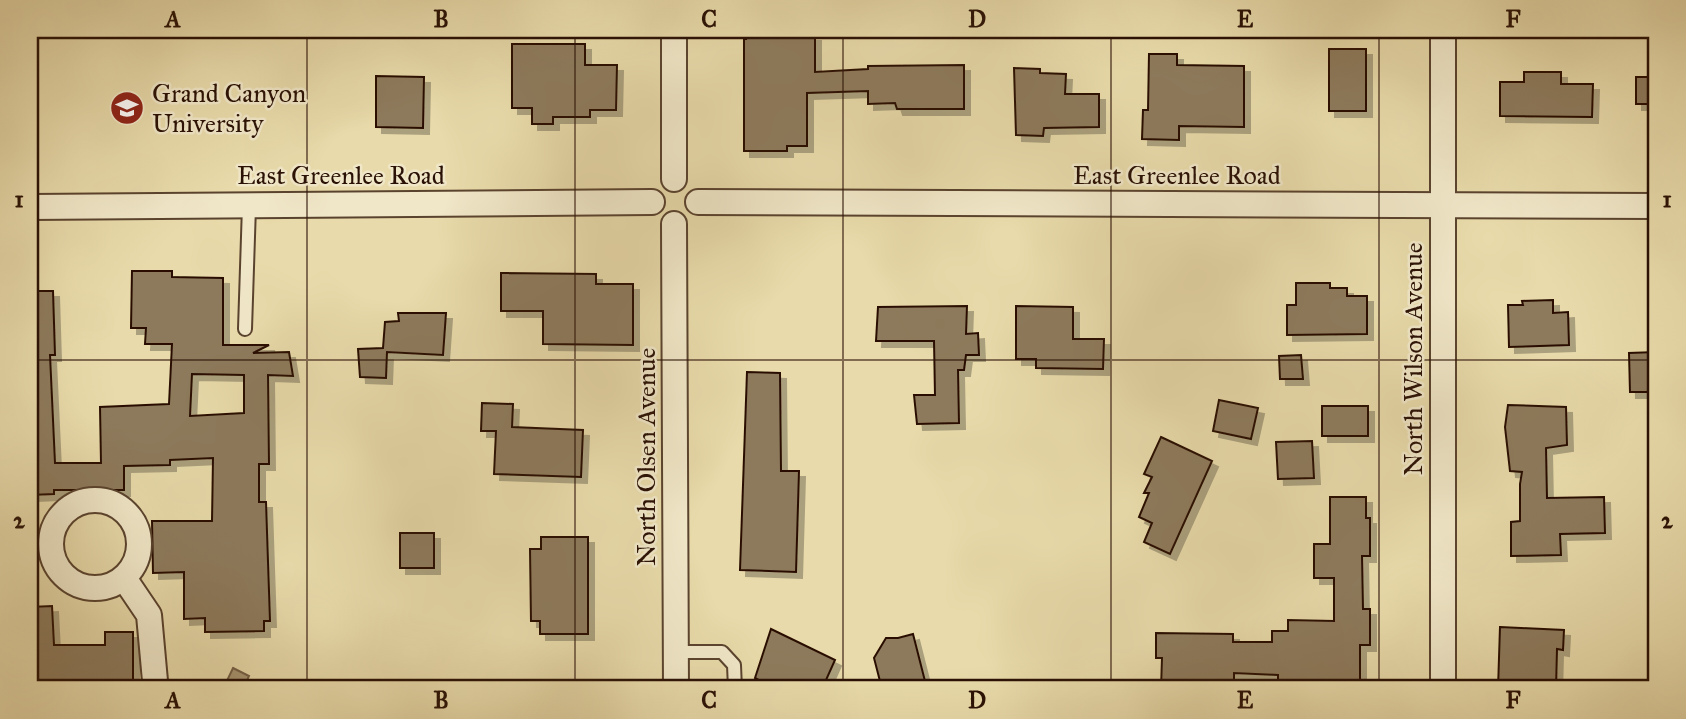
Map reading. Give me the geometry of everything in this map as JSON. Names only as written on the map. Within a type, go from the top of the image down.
[{"type":"street","points":[[674,30],[674,179]]},
{"type":"street","name":"North Wilson Avenue","points":[[1443,30],[1443,689]]},
{"type":"street","points":[[674,179],[688,183],[698,202],[693,216],[674,225],[656,215],[652,202],[656,189],[667,180],[674,179]]},
{"type":"street","name":"East Greenlee Road","points":[[30,207],[652,202]]},
{"type":"street","name":"East Greenlee Road","points":[[698,202],[1656,206]]},
{"type":"street","name":"North Olsen Avenue","points":[[674,225],[676,689]]},
{"type":"street","points":[[124,578],[149,615],[155,681],[152,689]]},
{"type":"lane","points":[[245,330],[250,206]]},
{"type":"lane","points":[[677,652],[723,652],[734,665],[734,689]]},
{"type":"shaded area","points":[[233,668],[249,676],[243,689],[223,689]]},
{"type":"building","points":[[746,30],[797,30],[797,35],[815,35],[815,72],[868,69],[868,66],[964,65],[964,109],[897,109],[895,103],[868,104],[868,91],[807,93],[807,146],[787,146],[787,151],[744,151]]},
{"type":"building","points":[[512,44],[585,44],[585,65],[617,65],[616,110],[590,110],[590,117],[553,117],[553,124],[532,124],[532,108],[512,108]]},
{"type":"building","points":[[1329,49],[1366,49],[1366,111],[1329,111]]},
{"type":"building","points":[[1149,54],[1177,54],[1177,65],[1244,66],[1244,127],[1179,126],[1179,140],[1142,139],[1143,110],[1148,110]]},
{"type":"building","points":[[1014,68],[1066,74],[1065,94],[1099,94],[1099,127],[1044,128],[1043,136],[1016,135]]},
{"type":"building","points":[[1524,72],[1561,72],[1561,84],[1593,84],[1592,117],[1500,116],[1500,82],[1524,82]]},
{"type":"building","points":[[376,76],[424,77],[423,128],[376,127]]},
{"type":"building","points":[[1636,77],[1656,77],[1656,104],[1636,104]]},
{"type":"building","points":[[132,271],[172,271],[172,277],[223,278],[223,345],[269,345],[253,353],[289,352],[293,376],[268,375],[269,464],[259,464],[259,502],[266,502],[270,621],[264,621],[264,631],[205,632],[205,618],[184,619],[184,572],[153,573],[152,521],[212,521],[213,458],[170,460],[170,465],[124,466],[124,490],[54,490],[54,494],[30,495],[30,291],[53,291],[55,355],[50,355],[55,463],[101,463],[100,407],[169,404],[172,344],[145,344],[146,328],[131,328]],"holes":[[[192,374],[244,375],[244,413],[190,416]]]},
{"type":"building","points":[[501,273],[596,274],[596,284],[633,284],[633,345],[543,344],[543,311],[501,311]]},
{"type":"building","points":[[1296,283],[1330,283],[1330,288],[1347,288],[1347,296],[1367,296],[1367,334],[1287,335],[1287,305],[1296,305]]},
{"type":"building","points":[[1553,300],[1553,313],[1568,312],[1569,345],[1509,347],[1508,305],[1523,305],[1522,301]]},
{"type":"building","points":[[967,306],[966,334],[978,333],[979,355],[966,355],[964,370],[958,370],[959,423],[917,424],[914,395],[935,395],[934,341],[876,341],[878,307]]},
{"type":"building","points":[[1016,306],[1073,307],[1073,339],[1104,339],[1103,369],[1036,368],[1036,359],[1016,359]]},
{"type":"building","points":[[398,313],[446,313],[443,355],[387,352],[386,378],[360,377],[358,349],[383,348],[385,322],[399,321]]},
{"type":"building","points":[[1656,352],[1656,392],[1630,392],[1629,353]]},
{"type":"building","points":[[1301,355],[1303,379],[1280,379],[1279,356]]},
{"type":"building","points":[[747,372],[780,373],[781,471],[799,471],[796,572],[740,570]]},
{"type":"building","points":[[1219,400],[1258,408],[1251,439],[1213,431]]},
{"type":"building","points":[[482,403],[513,404],[512,427],[583,430],[581,477],[494,474],[496,431],[481,431]]},
{"type":"building","points":[[1508,405],[1566,407],[1567,445],[1546,448],[1547,498],[1604,497],[1605,533],[1560,534],[1561,555],[1511,556],[1511,522],[1520,521],[1522,472],[1510,471],[1505,427]]},
{"type":"building","points":[[1322,406],[1368,406],[1368,436],[1322,436]]},
{"type":"building","points":[[1161,437],[1212,461],[1170,554],[1144,542],[1152,523],[1139,517],[1149,493],[1144,493],[1152,477],[1144,474]]},
{"type":"building","points":[[1312,441],[1314,478],[1278,479],[1276,442]]},
{"type":"building","points":[[1330,497],[1366,497],[1366,518],[1370,518],[1370,556],[1362,556],[1363,609],[1370,609],[1370,645],[1360,645],[1360,687],[1278,689],[1278,675],[1234,673],[1234,689],[1161,689],[1162,658],[1156,658],[1156,633],[1233,634],[1233,642],[1272,642],[1272,631],[1288,631],[1288,620],[1334,621],[1334,578],[1314,578],[1314,544],[1330,544]]},
{"type":"building","points":[[400,533],[434,533],[434,568],[400,568]]},
{"type":"building","points":[[541,537],[588,537],[588,634],[540,634],[540,621],[531,621],[530,549],[541,549]]},
{"type":"building","points":[[52,606],[54,645],[105,645],[105,632],[133,632],[133,682],[96,681],[96,689],[30,689],[30,607]]},
{"type":"building","points":[[1500,627],[1564,630],[1563,650],[1557,649],[1556,689],[1498,689]]},
{"type":"building","points":[[771,629],[835,660],[822,689],[775,689],[755,678]]},
{"type":"building","points":[[913,634],[927,689],[882,689],[874,658],[886,638]]},
{"type":"place","name":"Grand Canyon University","points":[[127,108]]}]
